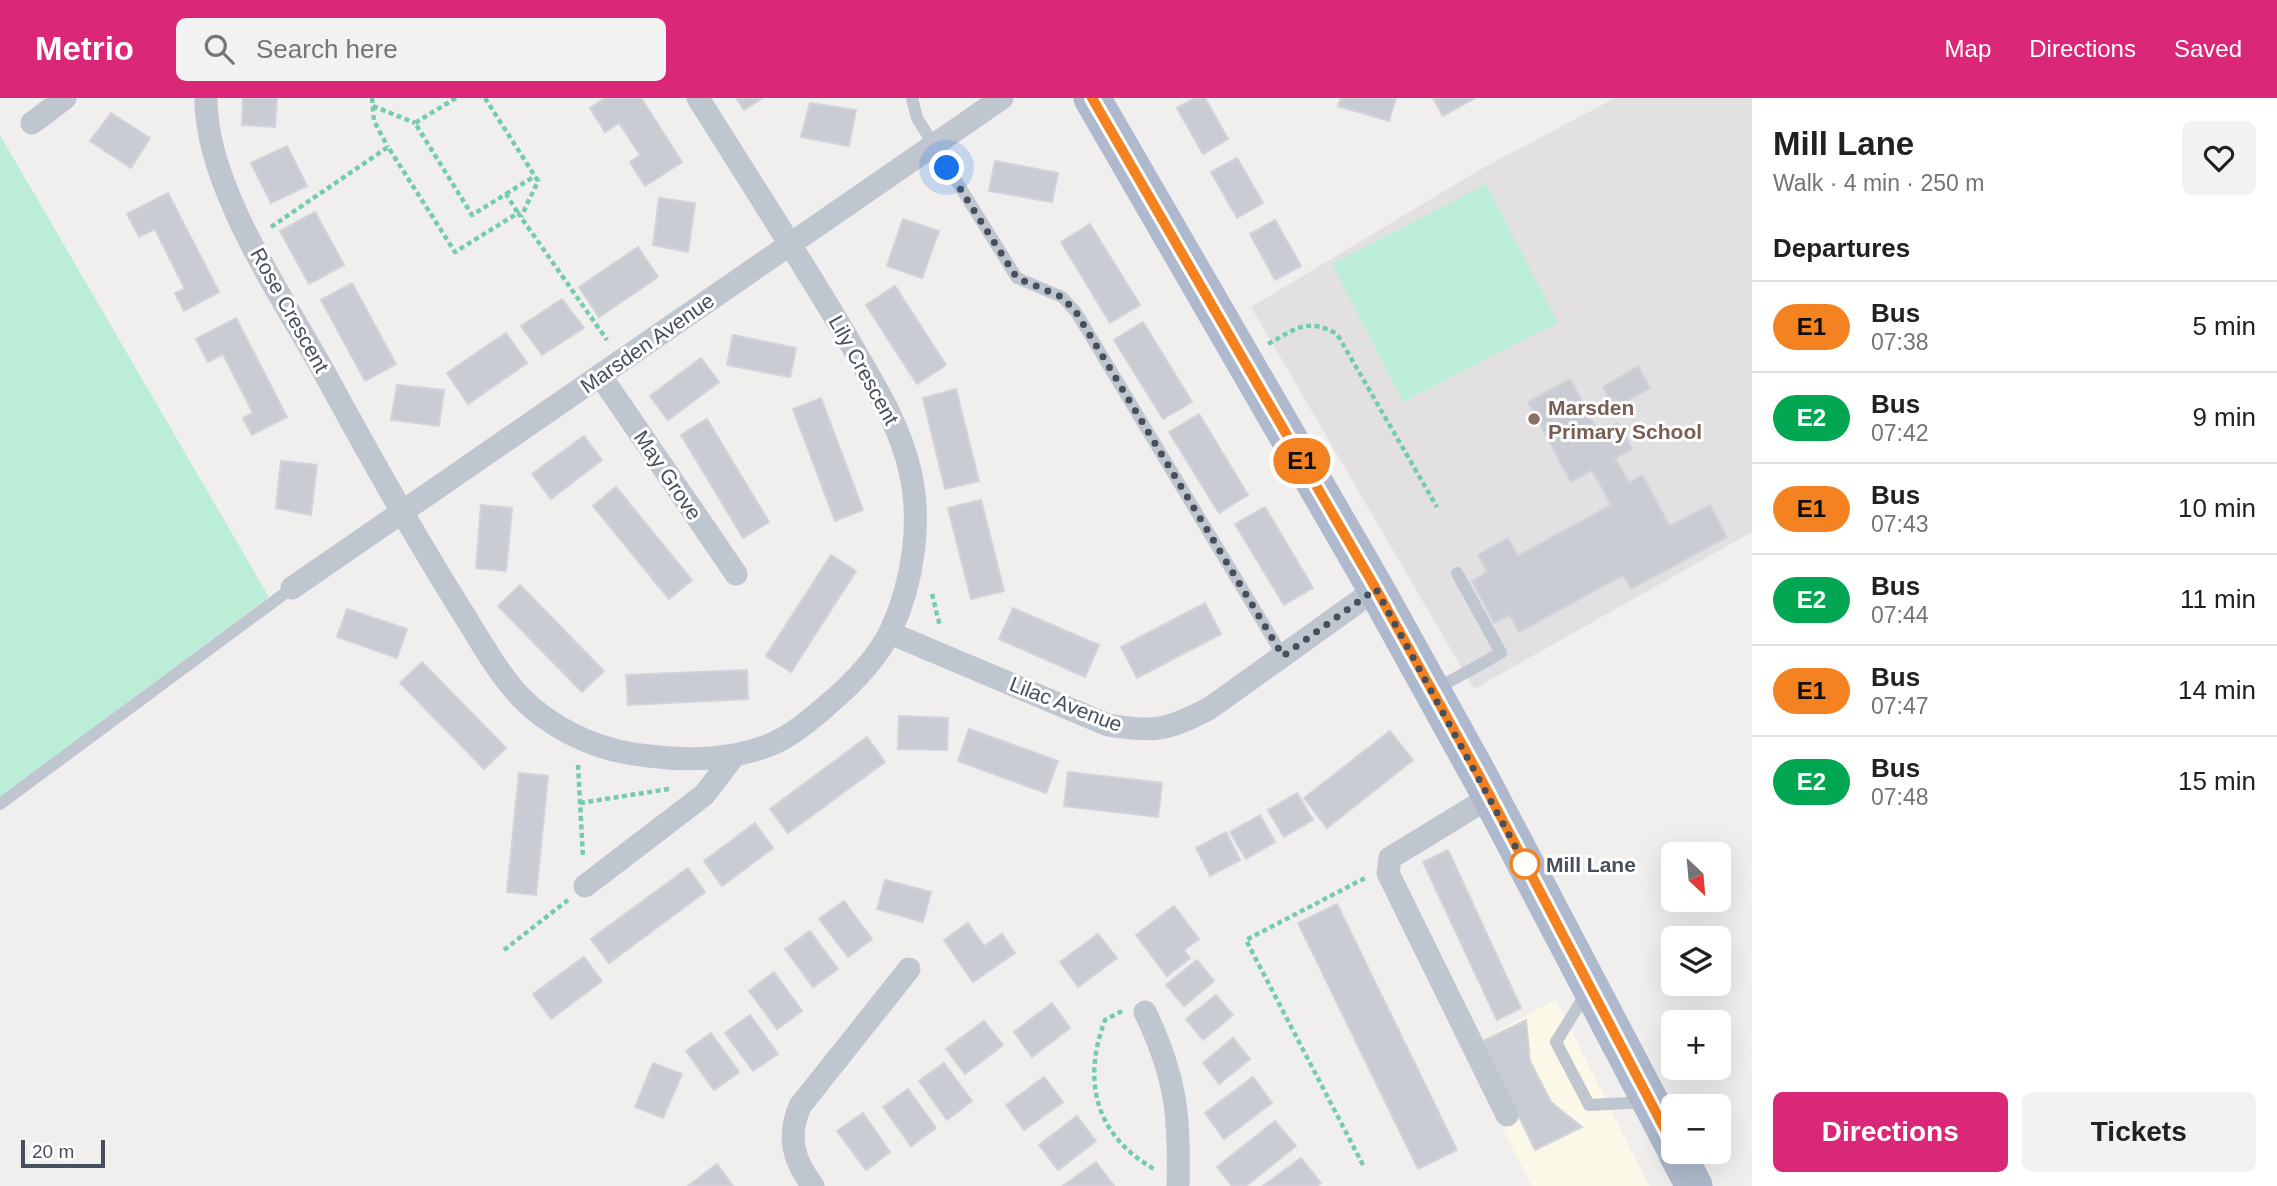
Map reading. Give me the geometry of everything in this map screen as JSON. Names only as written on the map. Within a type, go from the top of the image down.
[{"type":"main road","points":[[1092,98],[1376,589],[1490,797],[1661,1123]]},
{"type":"main road","points":[[1682,1164],[1694,1186]]},
{"type":"street","points":[[32,123],[65,98]]},
{"type":"street","name":"Rose Crescent","points":[[206,98],[209,138],[218,167],[252,241],[400,513]]},
{"type":"street","points":[[698,98],[790,245]]},
{"type":"street","name":"Marsden Avenue","points":[[292,587],[1002,98]]},
{"type":"street","name":"Lily Crescent","points":[[400,513],[495,664],[530,706],[576,739],[631,754],[669,758],[734,756],[773,745],[814,717],[851,685],[890,633],[910,578],[915,525],[911,473],[895,422],[790,245]]},
{"type":"street","name":"May Grove","points":[[600,375],[736,574]]},
{"type":"street","name":"Lilac Avenue","points":[[890,633],[1108,725],[1146,732],[1181,724],[1210,708],[1376,589]]},
{"type":"street","points":[[585,886],[704,795],[734,756]]},
{"type":"street","points":[[1490,797],[1390,858],[1388,873],[1507,1115]]},
{"type":"street","points":[[813,1186],[795,1158],[791,1141],[793,1123],[800,1107],[909,970]]},
{"type":"street","points":[[1145,1012],[1161,1045],[1173,1081],[1180,1132],[1178,1184]]},
{"type":"lane","points":[[912,98],[917,118],[933,146],[1017,278],[1062,297],[1076,312],[1283,656]]},
{"type":"lane","points":[[1432,691],[1500,653],[1457,573]]},
{"type":"lane","points":[[0,804],[292,587]]},
{"type":"lane","points":[[1589,987],[1556,1042],[1588,1105],[1650,1102]]},
{"type":"path","points":[[372,98],[374,121],[454,252],[518,213],[521,217]]},
{"type":"path","points":[[415,122],[456,98]]},
{"type":"path","points":[[485,98],[538,181],[521,217]]},
{"type":"path","points":[[373,106],[415,122],[472,215],[535,176]]},
{"type":"path","points":[[252,241],[388,147]]},
{"type":"path","points":[[506,194],[622,361]]},
{"type":"path","points":[[1244,359],[1297,328],[1312,324],[1337,334],[1437,507]]},
{"type":"path","points":[[504,950],[585,886],[576,739]]},
{"type":"path","points":[[580,803],[665,788],[704,795]]},
{"type":"path","points":[[1363,1165],[1246,940],[1388,866]]},
{"type":"path","points":[[1145,1012],[1130,1006],[1105,1020],[1095,1048],[1092,1077],[1103,1118],[1133,1157],[1178,1184]]},
{"type":"shaded area","name":"Marsden Primary School","points":[[1615,98],[1752,98],[1752,532],[1474,689],[1251,307],[1479,170]]},
{"type":"shaded area","points":[[1556,1000],[1649,1186],[1532,1186],[1503,1129],[1520,1120],[1482,1040]]},
{"type":"green space","points":[[0,135],[269,597],[0,797]]},
{"type":"green space","points":[[1486,184],[1558,322],[1403,402],[1332,264]]},
{"type":"building","points":[[243,98],[277,98],[275,127],[242,125]]},
{"type":"building","points":[[605,98],[641,98],[682,162],[645,186],[630,162],[640,155],[619,123],[605,132],[590,108]]},
{"type":"building","points":[[736,98],[763,98],[744,110]]},
{"type":"building","points":[[1195,98],[1205,98],[1228,139],[1203,154],[1177,108]]},
{"type":"building","points":[[1341,98],[1396,98],[1389,121],[1338,106]]},
{"type":"building","points":[[1433,98],[1475,98],[1443,116]]},
{"type":"building","points":[[810,103],[856,110],[849,146],[801,137]]},
{"type":"building","points":[[111,113],[150,138],[131,168],[90,141]]},
{"type":"building","points":[[287,146],[307,186],[271,203],[251,163]]},
{"type":"building","points":[[1237,158],[1263,203],[1237,218],[1211,172]]},
{"type":"building","points":[[995,161],[1058,173],[1052,202],[989,191]]},
{"type":"building","points":[[168,193],[219,292],[184,311],[175,293],[185,289],[155,229],[139,237],[127,214]]},
{"type":"building","points":[[659,198],[695,203],[688,252],[653,245]]},
{"type":"building","points":[[315,212],[344,265],[309,284],[280,231]]},
{"type":"building","points":[[903,219],[939,231],[922,278],[887,266]]},
{"type":"building","points":[[1275,220],[1301,266],[1275,280],[1250,234]]},
{"type":"building","points":[[1090,224],[1140,305],[1110,323],[1061,242]]},
{"type":"building","points":[[638,247],[658,277],[599,317],[579,287]]},
{"type":"building","points":[[352,283],[396,364],[365,381],[321,300]]},
{"type":"building","points":[[895,286],[946,365],[917,384],[866,305]]},
{"type":"building","points":[[562,299],[584,328],[542,355],[521,326]]},
{"type":"building","points":[[236,318],[287,417],[252,435],[243,418],[253,413],[223,354],[208,362],[196,339]]},
{"type":"building","points":[[1143,322],[1192,402],[1163,419],[1114,340]]},
{"type":"building","points":[[506,333],[527,363],[468,404],[447,373]]},
{"type":"building","points":[[733,335],[796,348],[790,377],[727,365]]},
{"type":"building","points":[[701,358],[719,382],[668,420],[650,396]]},
{"type":"building","points":[[1638,366],[1650,388],[1614,408],[1603,387]]},
{"type":"building","points":[[1570,379],[1599,433],[1618,423],[1632,449],[1615,458],[1629,483],[1642,475],[1670,526],[1710,505],[1727,537],[1631,589],[1623,575],[1519,632],[1510,615],[1494,623],[1472,581],[1487,572],[1478,555],[1508,538],[1518,556],[1611,505],[1592,470],[1571,482],[1528,402]]},
{"type":"building","points":[[397,385],[444,390],[439,426],[391,420]]},
{"type":"building","points":[[956,389],[979,481],[945,489],[923,398]]},
{"type":"building","points":[[821,398],[863,510],[835,521],[793,409]]},
{"type":"building","points":[[1199,414],[1248,495],[1219,513],[1169,432]]},
{"type":"building","points":[[707,419],[769,522],[743,538],[681,435]]},
{"type":"building","points":[[584,436],[602,460],[551,499],[532,474]]},
{"type":"building","points":[[281,461],[317,465],[311,515],[276,508]]},
{"type":"building","points":[[616,487],[692,580],[669,599],[593,506]]},
{"type":"building","points":[[981,500],[1004,591],[971,599],[948,508]]},
{"type":"building","points":[[481,505],[512,508],[506,571],[476,568]]},
{"type":"building","points":[[1265,507],[1313,588],[1284,605],[1235,524]]},
{"type":"building","points":[[831,555],[856,571],[791,672],[766,656]]},
{"type":"building","points":[[520,585],[604,671],[582,692],[498,606]]},
{"type":"building","points":[[1205,603],[1221,634],[1137,678],[1121,647]]},
{"type":"building","points":[[1013,608],[1099,645],[1085,677],[999,639]]},
{"type":"building","points":[[347,609],[407,629],[397,658],[337,637]]},
{"type":"building","points":[[422,662],[506,748],[484,769],[400,683]]},
{"type":"building","points":[[747,670],[748,699],[628,705],[626,675]]},
{"type":"building","points":[[899,716],[948,718],[947,750],[898,749]]},
{"type":"building","points":[[969,729],[1058,761],[1046,793],[958,761]]},
{"type":"building","points":[[1390,731],[1413,760],[1327,828],[1304,798]]},
{"type":"building","points":[[867,737],[885,762],[788,833],[770,809]]},
{"type":"building","points":[[1068,772],[1162,783],[1158,817],[1064,806]]},
{"type":"building","points":[[519,773],[548,776],[536,895],[507,892]]},
{"type":"building","points":[[1297,793],[1313,820],[1284,837],[1268,810]]},
{"type":"building","points":[[1260,815],[1275,842],[1246,859],[1230,832]]},
{"type":"building","points":[[755,823],[773,848],[722,886],[704,861]]},
{"type":"building","points":[[1226,832],[1240,860],[1210,876],[1196,848]]},
{"type":"building","points":[[1448,850],[1521,1008],[1497,1020],[1423,862]]},
{"type":"building","points":[[688,868],[705,892],[609,963],[591,939]]},
{"type":"building","points":[[885,880],[931,892],[923,922],[877,909]]},
{"type":"building","points":[[844,901],[872,939],[848,957],[819,919]]},
{"type":"building","points":[[1337,904],[1457,1150],[1418,1169],[1298,923]]},
{"type":"building","points":[[1174,906],[1199,939],[1184,950],[1190,958],[1167,976],[1136,935]]},
{"type":"building","points":[[968,923],[984,946],[1002,934],[1015,953],[973,982],[944,940]]},
{"type":"building","points":[[810,931],[838,969],[813,987],[785,949]]},
{"type":"building","points":[[1098,934],[1117,958],[1078,987],[1060,962]]},
{"type":"building","points":[[584,957],[602,981],[551,1019],[533,994]]},
{"type":"building","points":[[1197,960],[1214,981],[1184,1006],[1166,985]]},
{"type":"building","points":[[774,972],[802,1011],[777,1029],[749,991]]},
{"type":"building","points":[[1216,995],[1233,1015],[1203,1040],[1186,1019]]},
{"type":"building","points":[[1052,1003],[1070,1028],[1032,1057],[1014,1032]]},
{"type":"building","points":[[750,1015],[778,1054],[753,1071],[725,1033]]},
{"type":"building","points":[[1526,1020],[1530,1061],[1551,1102],[1582,1127],[1535,1150],[1483,1041]]},
{"type":"building","points":[[984,1021],[1003,1045],[965,1074],[946,1049]]},
{"type":"building","points":[[711,1033],[739,1072],[714,1090],[686,1051]]},
{"type":"building","points":[[1233,1038],[1250,1059],[1219,1084],[1203,1063]]},
{"type":"building","points":[[653,1063],[682,1074],[663,1118],[635,1107]]},
{"type":"building","points":[[944,1063],[972,1101],[947,1120],[919,1081]]},
{"type":"building","points":[[1044,1077],[1063,1102],[1024,1130],[1006,1105]]},
{"type":"building","points":[[1253,1077],[1272,1103],[1224,1139],[1205,1113]]},
{"type":"building","points":[[908,1089],[936,1128],[911,1146],[883,1107]]},
{"type":"building","points":[[863,1113],[890,1152],[866,1170],[837,1131]]},
{"type":"building","points":[[1077,1116],[1096,1141],[1058,1170],[1039,1145]]},
{"type":"building","points":[[1275,1121],[1296,1146],[1246,1186],[1232,1186],[1217,1167]]},
{"type":"building","points":[[1301,1158],[1321,1183],[1317,1186],[1263,1186]]},
{"type":"building","points":[[1096,1162],[1114,1186],[1063,1186]]},
{"type":"building","points":[[717,1164],[733,1186],[688,1186]]},
{"type":"bus line","name":"E1","points":[[1092,98],[1376,589],[1480,777],[1661,1122]]},
{"type":"place","name":"Marsden Primary School","points":[[1534,419]]},
{"type":"place","name":"Mill Lane","points":[[1525,864]]},
{"type":"route","points":[[947,168],[1001,257],[1017,278],[1062,297],[1076,312],[1119,388],[1283,656],[1376,589],[1527,868],[1525,864]]}]
